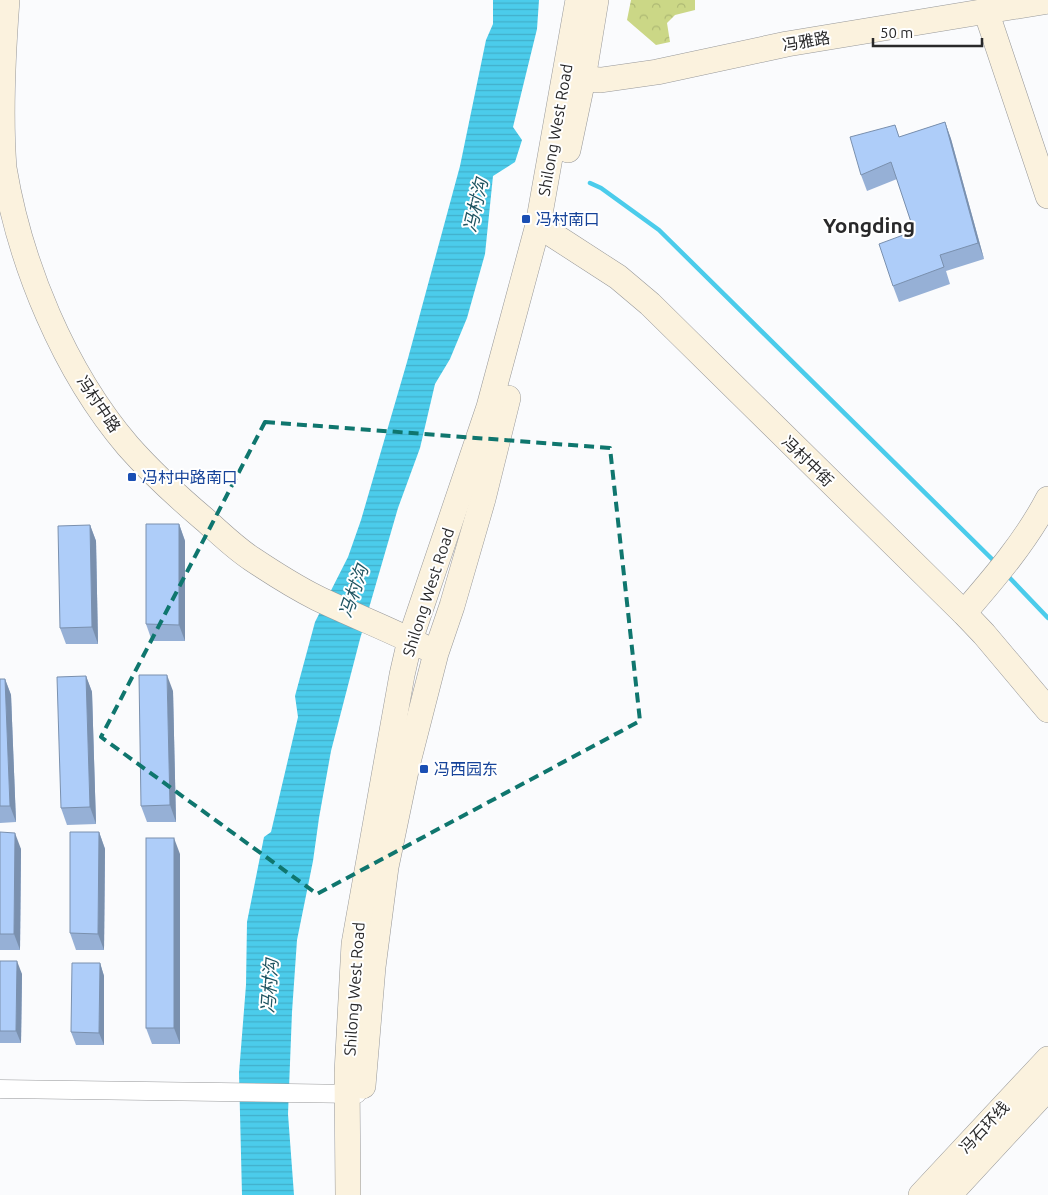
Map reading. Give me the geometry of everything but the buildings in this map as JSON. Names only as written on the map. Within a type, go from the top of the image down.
[{"type":"main road","name":"冯村中路","points":[[7,0],[0,127],[4,167],[12,207],[26,254],[49,317],[65,351],[96,402],[127,445],[175,494],[250,558],[316,598],[375,623],[436,653]]},
{"type":"main road","name":"Shilong West Road","points":[[348,1195],[355,1095],[386,867],[407,766],[436,653],[452,606],[483,499],[550,233],[574,76],[578,0]]},
{"type":"main road","name":"Shilong West Road","points":[[362,1195],[355,1095],[354,944],[398,694],[410,640],[489,407],[538,225],[574,76],[596,0]]},
{"type":"main road","name":"冯雅路","points":[[574,76],[601,80],[657,72],[787,44],[1048,1]]},
{"type":"main road","points":[[986,11],[1048,196]]},
{"type":"main road","name":"冯村中街","points":[[550,233],[618,277],[650,304],[964,613],[1048,710]]},
{"type":"main road","points":[[964,613],[1013,555],[1048,499]]},
{"type":"main road","name":"冯石环线","points":[[921,1195],[1048,1059]]},
{"type":"main road","name":"冯石环线","points":[[949,1195],[1048,1088]]},
{"type":"street","points":[[0,1089],[355,1095]]},
{"type":"highlighted area","points":[[265,422],[610,448],[640,721],[317,894],[101,737]]},
{"type":"green space","points":[[631,0],[695,0],[695,10],[675,15],[667,23],[670,42],[656,45],[627,20]]},
{"type":"water","name":"冯村沟","points":[[493,0],[539,0],[537,29],[513,127],[522,140],[515,162],[493,176],[485,254],[467,318],[450,359],[435,384],[420,448],[398,508],[360,639],[331,751],[313,861],[297,940],[288,1114],[294,1195],[242,1195],[239,1073],[246,985],[247,922],[264,837],[271,832],[298,717],[295,696],[315,622],[348,557],[361,520],[407,362],[460,166],[486,40],[493,24]]},
{"type":"waterway","points":[[590,183],[601,188],[659,230],[996,563]]},
{"type":"waterway","points":[[1006,574],[1048,618]]},
{"type":"place","name":"冯村南口","points":[[526,219]]},
{"type":"place","name":"冯村中路南口","points":[[132,477]]},
{"type":"place","name":"冯西园东","points":[[424,769]]},
{"type":"district","name":"Yongding","points":[[869,225]]}]
